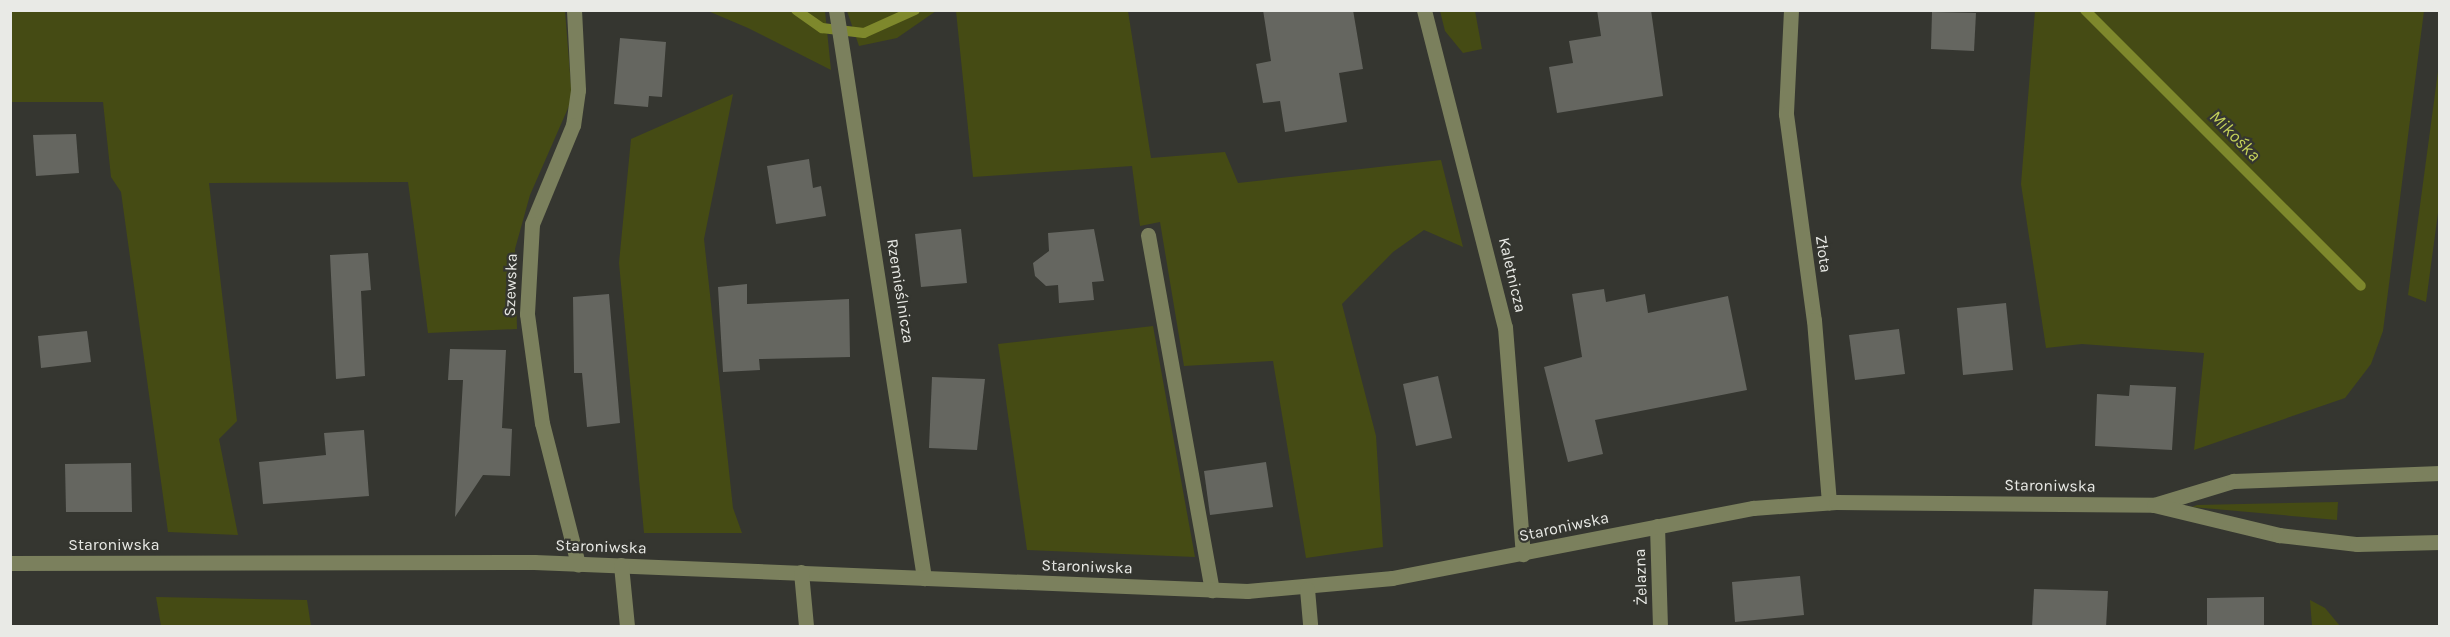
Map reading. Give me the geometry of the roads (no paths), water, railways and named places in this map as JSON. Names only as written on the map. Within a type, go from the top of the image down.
[{"type":"street","name":"Szewska","points":[[574,10],[578,90],[573,125],[532,224],[526,314],[542,423],[578,564]]},
{"type":"street","name":"Kaletnicza","points":[[1424,10],[1505,327],[1523,554]]},
{"type":"street","name":"Złota","points":[[1791,10],[1786,114],[1814,320],[1829,502]]},
{"type":"street","name":"Rzemieślnicza","points":[[836,13],[838,38],[850,82],[924,578]]},
{"type":"street","points":[[1148,235],[1212,590]]},
{"type":"street","name":"Staroniwska","points":[[2154,505],[2233,481],[2439,473]]},
{"type":"street","name":"Staroniwska","points":[[10,563],[578,564],[1212,590],[1306,589],[1523,554],[1753,508],[1829,502],[2154,505],[2279,535],[2357,543],[2439,542]]},
{"type":"street","name":"Żelazna","points":[[1657,526],[1660,627]]},
{"type":"street","points":[[621,566],[627,627]]},
{"type":"street","points":[[801,572],[806,627]]},
{"type":"street","points":[[1306,589],[1310,627]]},
{"type":"waterway","name":"Mikośka","points":[[796,10],[822,28],[864,33],[915,10]]},
{"type":"waterway","name":"Mikośka","points":[[2085,10],[2361,286]]}]
